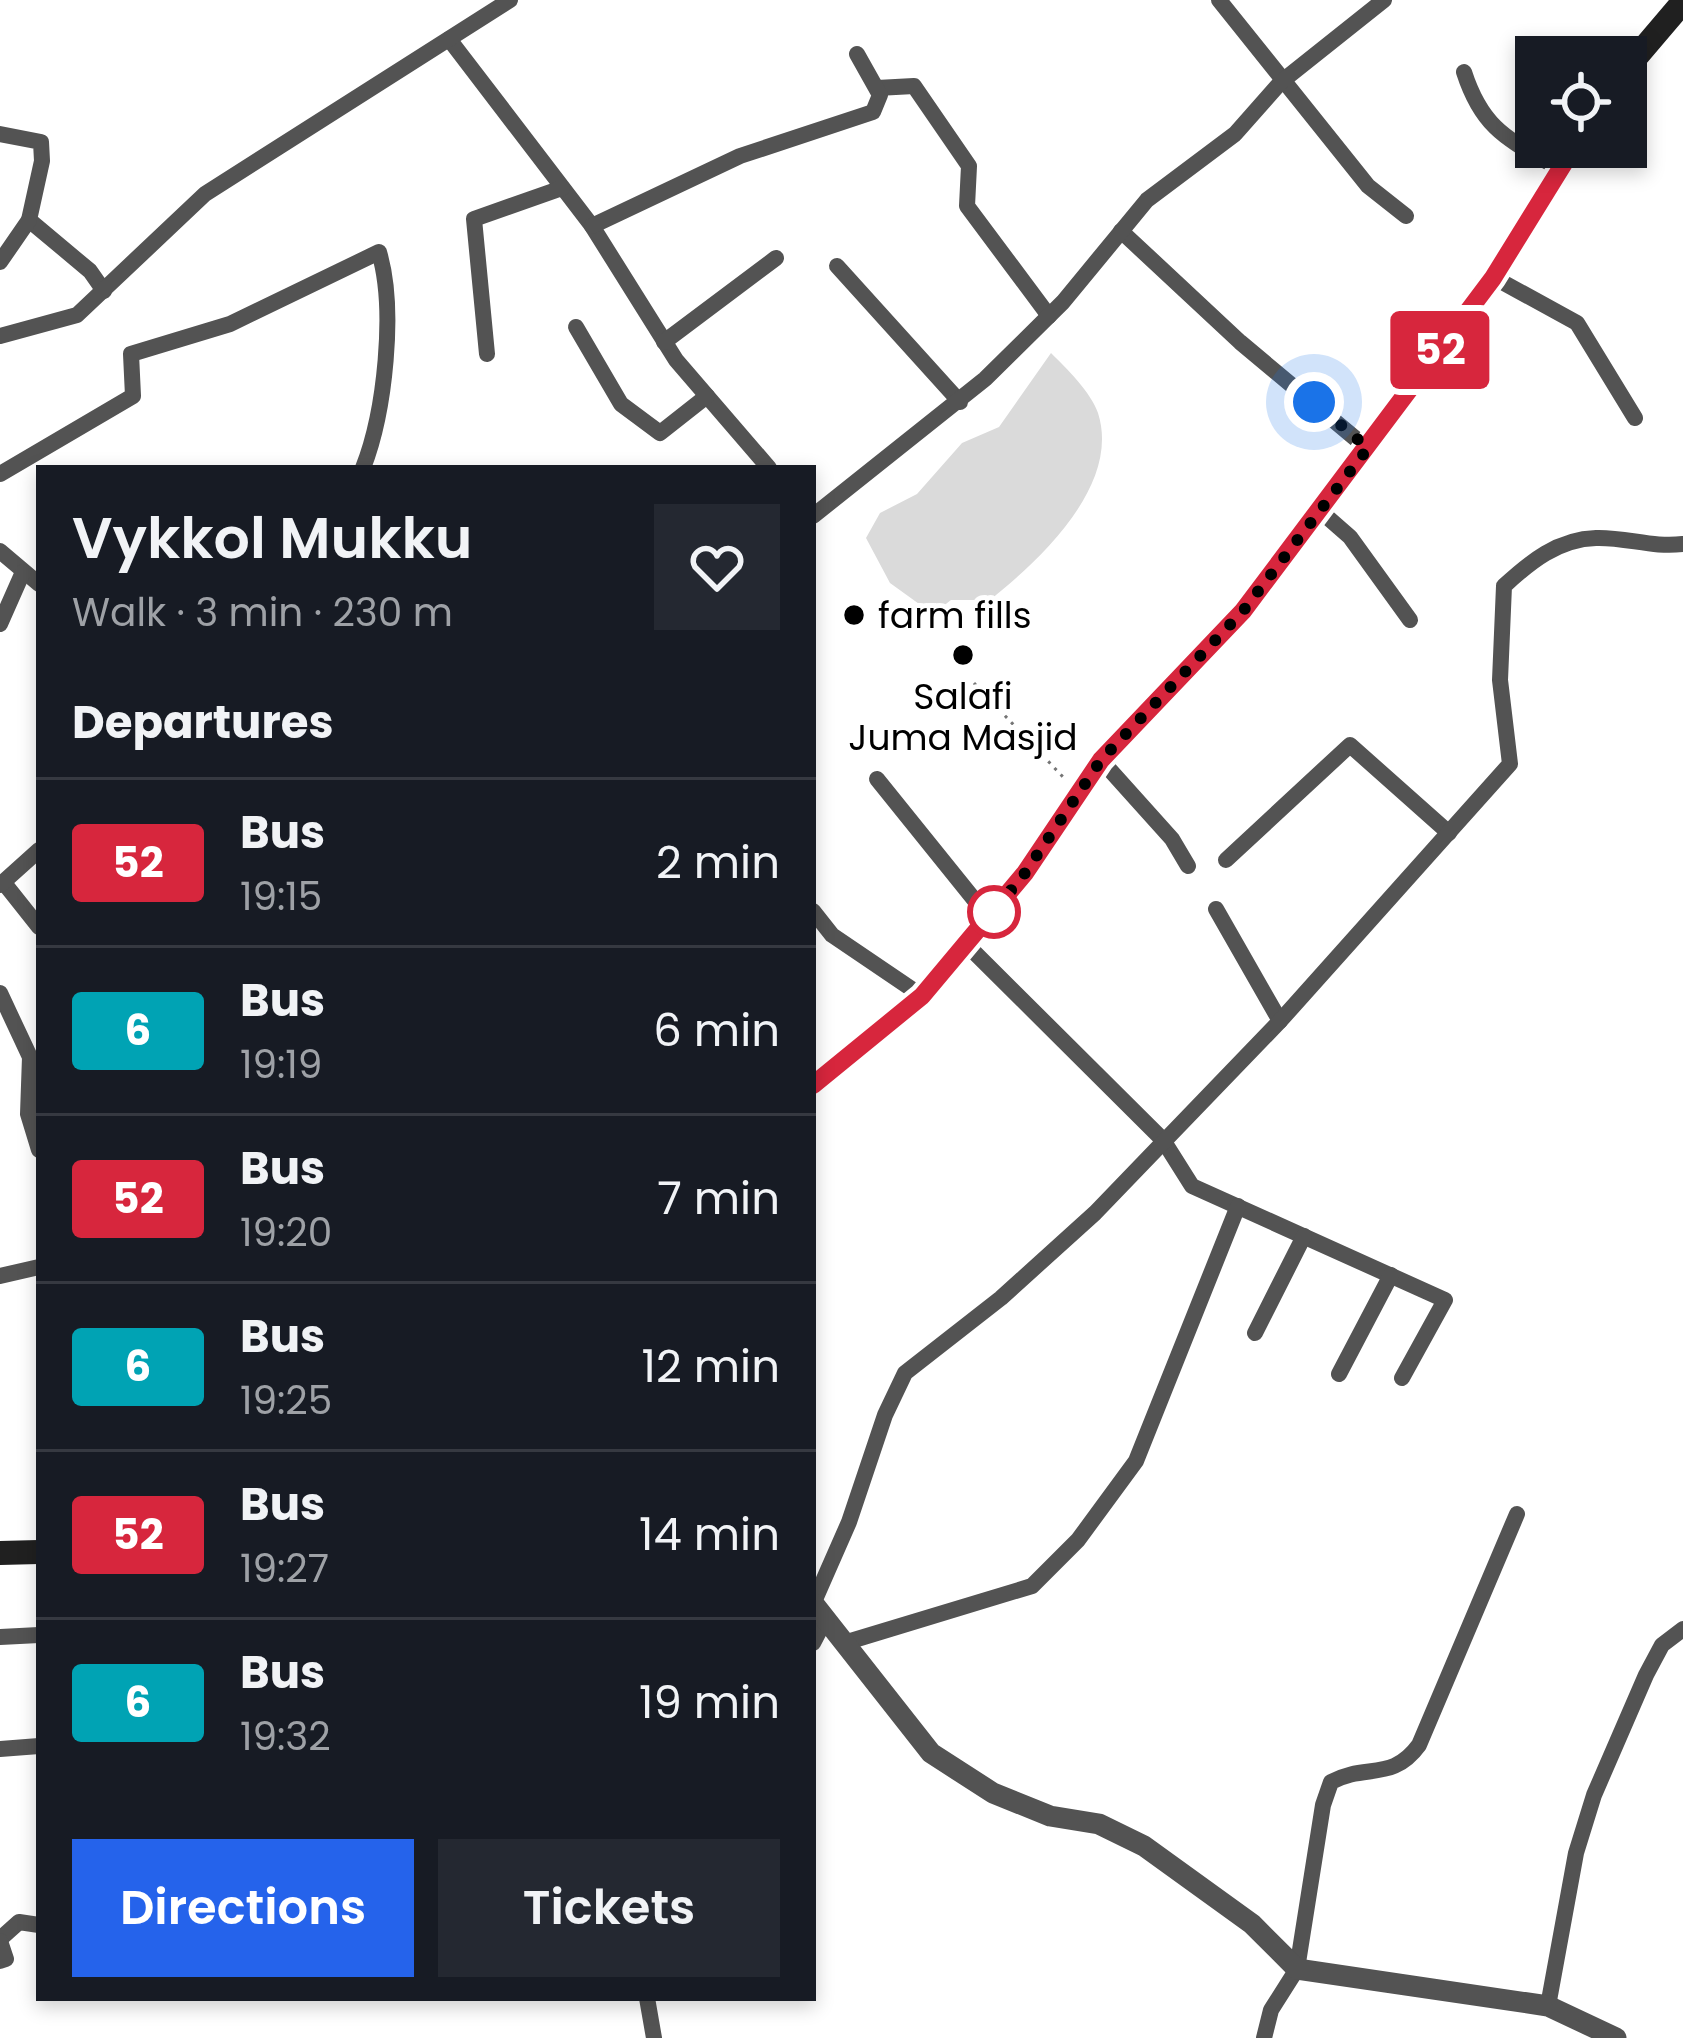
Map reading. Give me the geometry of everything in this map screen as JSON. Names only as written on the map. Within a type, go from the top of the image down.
[{"type":"main road","points":[[1647,45],[1683,2]]},
{"type":"main road","points":[[816,1083],[922,996],[1025,873],[1101,760],[1243,611],[1493,278],[1561,168]]},
{"type":"main road","points":[[0,1553],[36,1552]]},
{"type":"street","points":[[0,336],[77,315],[206,194],[449,39],[485,7],[510,0]]},
{"type":"street","points":[[1219,0],[1368,186],[1406,215]]},
{"type":"street","points":[[816,513],[960,402],[1049,316],[1147,200],[1235,134],[1282,82],[1384,0]]},
{"type":"street","points":[[449,39],[592,226],[664,342],[766,465]]},
{"type":"street","points":[[592,226],[740,156],[873,112],[880,95],[856,54]]},
{"type":"street","points":[[1463,72],[1481,117],[1515,140]]},
{"type":"street","points":[[877,88],[914,86],[968,166],[967,206],[1049,316]]},
{"type":"street","points":[[0,134],[41,142],[42,161],[28,220],[0,262]]},
{"type":"street","points":[[487,354],[474,219],[562,188]]},
{"type":"street","points":[[28,220],[90,272],[104,291]]},
{"type":"street","points":[[1121,231],[1240,342],[1368,448]]},
{"type":"street","points":[[0,474],[133,396],[131,354],[230,324],[379,252],[385,272],[384,381],[370,465]]},
{"type":"street","points":[[664,342],[776,258]]},
{"type":"street","points":[[837,266],[960,402]]},
{"type":"street","points":[[1493,278],[1577,323],[1635,418]]},
{"type":"street","points":[[576,327],[621,404],[661,433],[707,396]]},
{"type":"street","points":[[1318,509],[1350,537],[1410,620]]},
{"type":"street","points":[[1616,2038],[1548,2006],[1297,1970],[1252,1924],[1144,1846],[1099,1824],[1050,1816],[993,1793],[931,1753],[817,1609],[890,1402],[905,1373],[1000,1298],[1095,1213],[1280,1021],[1510,764],[1500,680],[1504,586],[1539,554],[1595,538],[1643,545],[1683,544]]},
{"type":"street","points":[[0,551],[36,582]]},
{"type":"street","points":[[0,625],[23,572]]},
{"type":"street","points":[[1226,860],[1350,745],[1449,832]]},
{"type":"street","points":[[1101,760],[1172,839],[1188,866]]},
{"type":"street","points":[[877,779],[989,918]]},
{"type":"street","points":[[36,853],[2,884],[36,923]]},
{"type":"street","points":[[1216,909],[1280,1021]]},
{"type":"street","points":[[816,915],[832,935],[922,996]]},
{"type":"street","points":[[967,945],[1163,1140],[1192,1186],[1445,1300],[1402,1378]]},
{"type":"street","points":[[0,992],[30,1057],[28,1114],[36,1140]]},
{"type":"street","points":[[844,1643],[1033,1586],[1078,1540],[1136,1461],[1238,1206]]},
{"type":"street","points":[[1255,1333],[1304,1236]]},
{"type":"street","points":[[0,1276],[36,1269]]},
{"type":"street","points":[[1339,1374],[1391,1275]]},
{"type":"street","points":[[1264,2038],[1270,2010],[1297,1970],[1323,1805],[1331,1782],[1344,1775],[1394,1769],[1419,1745],[1517,1514]]},
{"type":"street","points":[[1548,2006],[1576,1853],[1594,1796],[1646,1675],[1662,1645],[1683,1629]]},
{"type":"street","points":[[0,1637],[36,1635]]},
{"type":"street","points":[[0,1749],[36,1746]]},
{"type":"street","points":[[0,1961],[6,1959],[0,1940],[20,1922],[36,1925]]},
{"type":"street","points":[[642,2001],[654,2038]]},
{"type":"path","points":[[974,682],[1078,793]]},
{"type":"shaded area","points":[[1051,353],[1084,389],[1098,413],[1102,440],[1087,493],[1052,542],[990,600],[951,600],[933,614],[890,583],[866,538],[880,513],[917,494],[962,443],[999,427]]},
{"type":"bus line","name":"52","points":[[816,1083],[922,996],[1025,873],[1101,760],[1243,611],[1493,278],[1561,168]]},
{"type":"place","name":"farm fills","points":[[854,615]]},
{"type":"place","name":"Salafi Juma Masjid","points":[[963,655]]},
{"type":"route","points":[[994,912],[989,918],[1101,760],[1243,611],[1368,448],[1314,402]]}]
